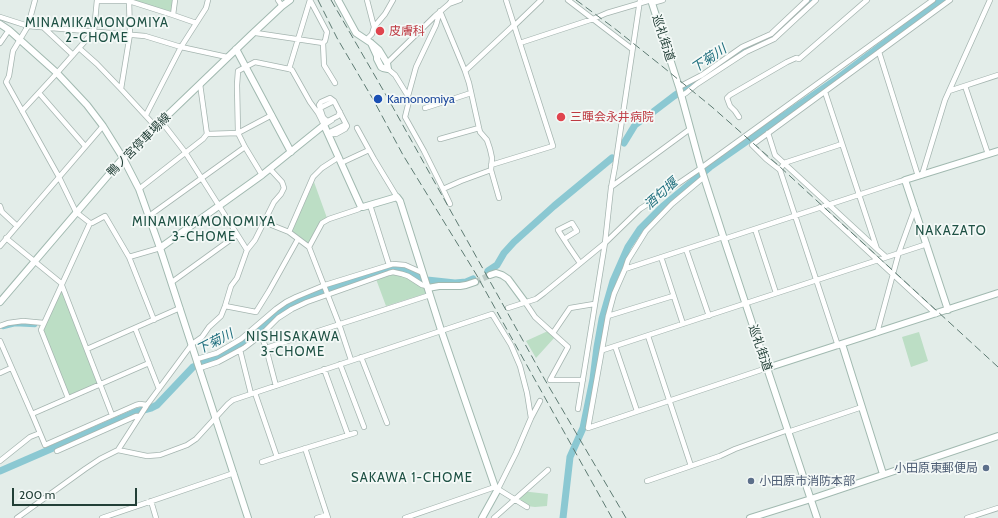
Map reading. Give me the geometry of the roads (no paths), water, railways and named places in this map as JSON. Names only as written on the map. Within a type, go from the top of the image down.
[{"type":"street","points":[[28,0],[34,2],[28,26],[13,51],[9,76],[6,82],[59,177],[76,212],[90,223]]},
{"type":"street","points":[[173,15],[175,0]]},
{"type":"street","points":[[146,115],[181,47],[206,8],[208,0]]},
{"type":"street","name":"鴨ノ宮停車場線","points":[[0,302],[123,158],[228,58],[280,3],[290,0]]},
{"type":"street","points":[[289,69],[310,0]]},
{"type":"street","points":[[310,0],[327,32],[323,43],[324,65],[335,83]]},
{"type":"street","points":[[338,0],[356,33],[380,50],[388,66],[408,96]]},
{"type":"street","points":[[367,0],[374,27]]},
{"type":"street","points":[[369,41],[374,27],[393,0]]},
{"type":"street","points":[[388,66],[440,11],[450,2],[460,0]]},
{"type":"street","points":[[443,189],[491,168],[553,146],[506,0]]},
{"type":"street","points":[[465,71],[541,0]]},
{"type":"street","points":[[568,0],[632,49]]},
{"type":"street","points":[[520,43],[639,2],[663,0]]},
{"type":"street","points":[[680,91],[742,47],[771,34],[807,0]]},
{"type":"street","points":[[680,91],[686,93],[697,84],[746,52],[774,39],[816,0]]},
{"type":"street","points":[[739,117],[730,106],[727,98],[730,95],[788,62],[796,58],[799,59],[867,0]]},
{"type":"street","points":[[508,308],[536,299],[605,243],[640,209],[701,168],[933,0]]},
{"type":"street","points":[[883,474],[862,407],[816,280],[780,170],[752,145],[950,0]]},
{"type":"street","points":[[920,176],[945,100],[990,0]]},
{"type":"street","points":[[22,111],[94,31],[97,1],[129,1],[196,22]]},
{"type":"street","points":[[121,89],[130,34],[129,1]]},
{"type":"street","name":"巡礼街道","points":[[651,1],[680,91],[701,168],[817,518]]},
{"type":"street","points":[[578,409],[605,243],[611,187],[639,2]]},
{"type":"street","points":[[440,11],[465,71],[480,132],[487,140],[490,149],[492,158],[491,168],[499,198]]},
{"type":"street","points":[[440,11],[436,25],[416,67],[408,96],[409,101],[405,117],[424,151],[450,204]]},
{"type":"street","points":[[0,17],[28,26],[145,36],[181,47],[228,58]]},
{"type":"street","points":[[0,24],[20,39],[57,73],[87,105],[103,126],[123,158],[139,189],[172,282],[248,518]]},
{"type":"street","points":[[42,27],[73,55]]},
{"type":"street","points":[[0,43],[9,30]]},
{"type":"street","points":[[255,31],[256,33],[323,43]]},
{"type":"street","points":[[79,48],[121,89],[156,127]]},
{"type":"street","points":[[236,49],[247,67],[291,152]]},
{"type":"street","points":[[879,52],[920,176]]},
{"type":"street","points":[[262,175],[238,132],[238,71],[255,62],[292,70],[310,102],[326,120],[332,120]]},
{"type":"street","points":[[949,91],[998,75]]},
{"type":"street","points":[[200,84],[208,134]]},
{"type":"street","points":[[965,86],[988,154]]},
{"type":"street","points":[[825,92],[877,249]]},
{"type":"street","points":[[39,93],[86,146]]},
{"type":"street","points":[[425,108],[470,93]]},
{"type":"street","points":[[310,102],[321,102],[330,98],[334,101],[346,124],[328,134]]},
{"type":"street","points":[[319,111],[334,101]]},
{"type":"street","points":[[321,102],[319,105],[319,111],[324,125],[361,207]]},
{"type":"street","points":[[129,257],[160,248],[262,175],[324,125],[338,116],[340,112]]},
{"type":"street","points":[[139,189],[208,134],[238,132],[272,115]]},
{"type":"street","points":[[161,121],[185,152],[247,250]]},
{"type":"street","points":[[0,246],[103,126]]},
{"type":"street","points":[[357,128],[400,201],[441,330],[496,488],[526,507]]},
{"type":"street","points":[[440,139],[479,128]]},
{"type":"street","points":[[611,187],[690,129]]},
{"type":"street","points":[[768,133],[775,155],[886,257]]},
{"type":"street","points":[[780,170],[784,162],[842,144]]},
{"type":"street","points":[[149,216],[245,147]]},
{"type":"street","points":[[341,163],[369,150]]},
{"type":"street","points":[[625,269],[998,151]]},
{"type":"street","points":[[289,232],[313,177],[322,168],[339,156]]},
{"type":"street","points":[[17,518],[23,516],[85,469],[118,450],[147,405],[192,344],[202,337],[209,327],[221,316],[231,286],[237,278],[247,250],[255,240],[274,202],[284,188],[282,182],[270,168]]},
{"type":"street","points":[[704,177],[672,204],[646,231],[628,260],[614,294],[608,316],[588,428],[998,293]]},
{"type":"street","points":[[905,180],[948,310]]},
{"type":"street","points":[[309,247],[322,223],[329,219],[361,207],[397,197]]},
{"type":"street","points":[[370,205],[389,265]]},
{"type":"street","points":[[0,206],[2,212],[17,226]]},
{"type":"street","points":[[820,208],[936,314]]},
{"type":"street","points":[[877,333],[899,252],[915,208]]},
{"type":"street","points":[[68,398],[41,330],[54,303],[61,283],[90,223],[105,216],[129,257],[154,320]]},
{"type":"street","points":[[264,222],[289,232],[309,247],[340,324],[351,360]]},
{"type":"street","points":[[755,229],[776,293]]},
{"type":"street","points":[[172,282],[237,235]]},
{"type":"street","points":[[6,238],[61,283],[112,415]]},
{"type":"street","points":[[256,312],[298,239]]},
{"type":"street","points":[[564,239],[580,263]]},
{"type":"street","points":[[603,350],[926,244]]},
{"type":"street","points":[[686,249],[708,316]]},
{"type":"street","points":[[661,257],[683,324]]},
{"type":"street","points":[[199,364],[241,339],[286,302],[296,296],[324,285],[389,265],[405,265],[424,274]]},
{"type":"street","points":[[199,364],[218,362],[240,350],[261,335],[278,318],[292,309],[307,302],[393,272],[408,276],[428,288]]},
{"type":"street","points":[[490,275],[496,273],[508,279],[526,302],[535,317],[568,347],[550,380],[583,380]]},
{"type":"street","points":[[266,348],[340,324],[428,288],[439,286],[460,286],[475,282]]},
{"type":"street","points":[[608,316],[673,296]]},
{"type":"street","points":[[553,333],[570,308],[594,304]]},
{"type":"street","points":[[225,306],[256,312],[264,320]]},
{"type":"street","points":[[87,349],[180,308]]},
{"type":"street","points":[[118,450],[153,457],[160,455],[192,442],[233,400],[492,314],[511,345],[520,366],[527,393],[531,418]]},
{"type":"street","points":[[0,326],[8,323],[23,321],[44,323]]},
{"type":"street","points":[[135,328],[159,389]]},
{"type":"street","points":[[261,335],[276,386]]},
{"type":"street","points":[[648,336],[690,466]]},
{"type":"street","points":[[0,340],[45,445],[136,405],[147,405]]},
{"type":"street","points":[[615,346],[637,411]]},
{"type":"street","points":[[240,350],[253,393],[277,457]]},
{"type":"street","points":[[362,357],[386,423]]},
{"type":"street","points":[[32,414],[149,363]]},
{"type":"street","points":[[340,364],[364,427]]},
{"type":"street","points":[[0,372],[11,368]]},
{"type":"street","points":[[324,369],[348,435]]},
{"type":"street","points":[[482,518],[496,488],[516,453],[531,418],[540,402]]},
{"type":"street","points":[[647,481],[720,456],[735,449],[862,407]]},
{"type":"street","points":[[57,451],[136,416],[140,416]]},
{"type":"street","points":[[0,461],[30,437],[40,433]]},
{"type":"street","points":[[262,462],[355,433]]},
{"type":"street","points":[[750,518],[998,436]]},
{"type":"street","points":[[305,448],[328,516],[317,518]]},
{"type":"street","points":[[494,518],[548,470]]},
{"type":"street","points":[[102,518],[234,473]]},
{"type":"street","points":[[405,518],[496,488]]},
{"type":"street","points":[[151,501],[156,518]]},
{"type":"street","points":[[967,518],[984,515],[998,508]]},
{"type":"waterway","name":"下菊川","points":[[624,143],[635,125],[674,96],[740,52],[775,34],[811,0]]},
{"type":"waterway","name":"酒匂堰","points":[[563,518],[570,457],[583,428],[593,379],[602,319],[613,281],[628,247],[640,229],[662,207],[710,167],[838,78],[942,0]]},
{"type":"waterway","name":"下菊川","points":[[488,271],[497,265],[504,253],[514,242],[554,206],[612,158]]},
{"type":"waterway","name":"下菊川","points":[[0,471],[136,412],[157,405],[193,367],[236,347],[252,336],[278,312],[301,299],[391,269],[404,270],[421,279],[427,280],[455,283],[466,282],[473,279]]},
{"type":"waterway","points":[[3,327],[15,324],[35,325]]},
{"type":"tunnel","points":[[475,282],[490,275]]},
{"type":"railway","points":[[318,0],[337,38],[374,101],[403,155],[476,274],[612,518]]},
{"type":"railway","points":[[331,0],[386,95],[545,380],[626,518]]},
{"type":"railway","points":[[576,0],[614,28],[712,107],[779,166],[998,367]]},
{"type":"place","name":"皮膚科","points":[[380,31]]},
{"type":"place","name":"Kamonomiya","points":[[378,99]]},
{"type":"place","name":"三暉会永井病院","points":[[561,117]]},
{"type":"place","name":"小田原東郵便局","points":[[986,468]]},
{"type":"place","name":"小田原市消防本部","points":[[751,481]]},
{"type":"district","name":"MINAMIKAMONOMIYA 2-CHOME","points":[[97,30]]},
{"type":"district","name":"MINAMIKAMONOMIYA 3-CHOME","points":[[204,230]]},
{"type":"district","name":"NAKAZATO","points":[[951,231]]},
{"type":"district","name":"NISHISAKAWA 3-CHOME","points":[[293,344]]},
{"type":"district","name":"SAKAWA 1-CHOME","points":[[412,478]]}]
